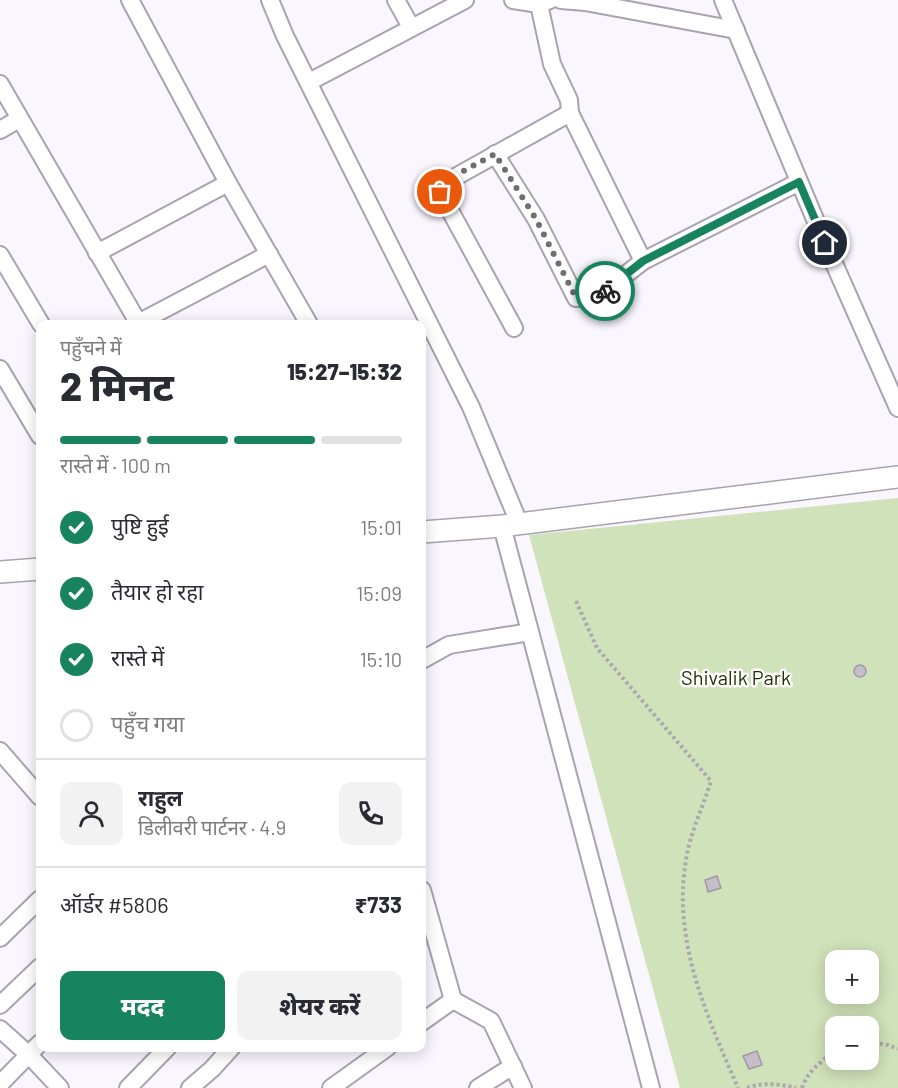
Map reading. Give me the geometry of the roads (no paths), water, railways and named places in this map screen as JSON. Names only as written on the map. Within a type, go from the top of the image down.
[{"type":"street","points":[[130,0],[228,183],[307,320]]},
{"type":"street","points":[[270,0],[471,407],[510,524],[530,632],[651,1088]]},
{"type":"street","points":[[396,0],[411,27]]},
{"type":"street","points":[[309,82],[465,0]]},
{"type":"street","points":[[513,0],[545,2],[552,64],[569,99],[570,113],[643,261]]},
{"type":"street","points":[[561,0],[585,2],[736,30]]},
{"type":"street","points":[[723,0],[799,182],[898,408]]},
{"type":"street","points":[[0,84],[137,320]]},
{"type":"street","points":[[514,328],[440,192],[450,180],[570,113]]},
{"type":"street","points":[[0,130],[19,119]]},
{"type":"street","points":[[495,154],[536,219],[576,298],[597,297],[643,261],[799,182]]},
{"type":"street","points":[[97,253],[228,183]]},
{"type":"street","points":[[145,320],[269,254]]},
{"type":"street","points":[[0,255],[39,320]]},
{"type":"street","points":[[0,369],[36,429]]},
{"type":"street","points":[[426,532],[510,524],[898,477]]},
{"type":"street","points":[[0,572],[36,568]]},
{"type":"street","points":[[426,658],[449,645],[530,632]]},
{"type":"street","points":[[0,751],[36,792]]},
{"type":"street","points":[[0,938],[36,903]]},
{"type":"street","points":[[426,909],[453,1000],[491,1021],[523,1088]]},
{"type":"street","points":[[0,1005],[36,971]]},
{"type":"street","points":[[426,1019],[453,1000]]},
{"type":"street","points":[[0,1029],[35,1049],[0,1084]]},
{"type":"street","points":[[37,1052],[60,1088]]},
{"type":"street","points":[[128,1088],[163,1052]]},
{"type":"street","points":[[190,1088],[227,1052]]},
{"type":"street","points":[[331,1088],[381,1052]]},
{"type":"street","points":[[478,1088],[513,1066]]},
{"type":"park label","name":"Shivalik Park","points":[[736,677]]}]
